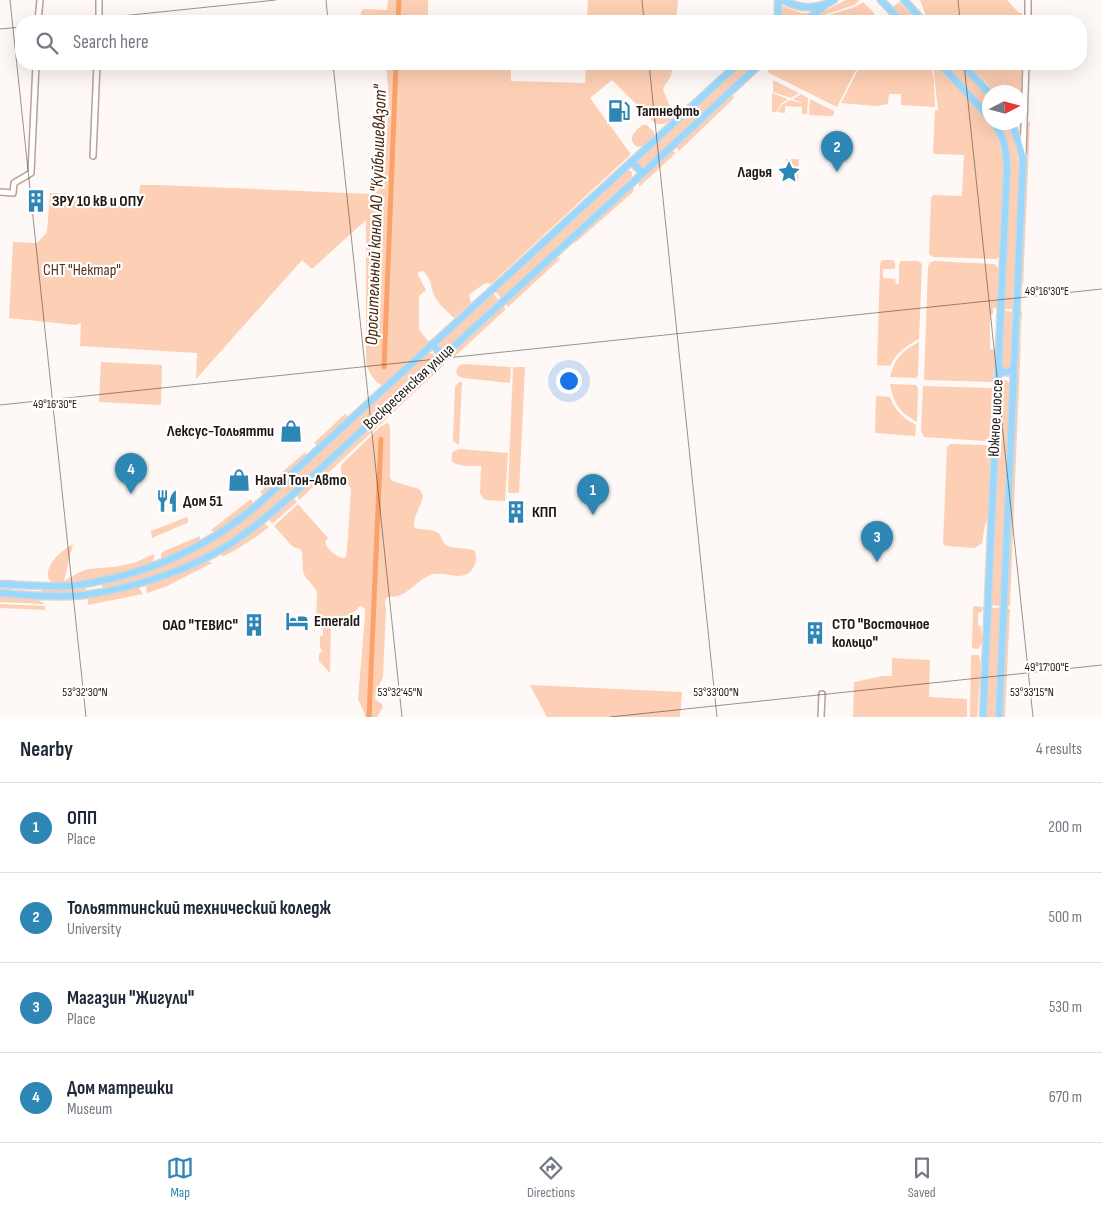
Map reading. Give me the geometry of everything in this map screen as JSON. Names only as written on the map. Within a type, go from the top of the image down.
[{"type":"main road","points":[[778,0],[778,15]]},
{"type":"main road","points":[[783,0],[808,7],[825,5]]},
{"type":"main road","points":[[813,15],[834,0]]},
{"type":"main road","points":[[881,0],[895,15]]},
{"type":"main road","points":[[904,0],[918,15]]},
{"type":"main road","name":"Воскресенская улица","points":[[0,584],[80,585],[135,573],[162,563],[212,539],[230,527],[264,499],[731,70]]},
{"type":"main road","name":"Воскресенская улица","points":[[0,593],[84,595],[143,582],[172,572],[217,552],[257,525],[643,174],[754,70]]},
{"type":"main road","points":[[946,70],[982,109]]},
{"type":"main road","points":[[968,70],[982,85]]},
{"type":"main road","name":"Южное шоссе","points":[[983,717],[1007,162],[1005,144],[999,130]]},
{"type":"main road","name":"Южное шоссе","points":[[999,717],[1023,159],[1015,130]]},
{"type":"main road","points":[[631,162],[643,174]]},
{"type":"main road","points":[[432,344],[443,356]]},
{"type":"main road","points":[[998,365],[1002,372],[1006,373],[1014,368]]},
{"type":"main road","points":[[998,382],[1002,377],[1009,376],[1014,382]]},
{"type":"main road","points":[[104,580],[99,587],[102,590],[106,590]]},
{"type":"main road","points":[[80,585],[85,585],[89,588],[88,592],[84,595]]},
{"type":"street","points":[[39,15],[40,0]]},
{"type":"street","points":[[98,15],[99,0]]},
{"type":"street","points":[[1028,0],[1028,15]]},
{"type":"street","points":[[0,192],[13,193],[14,183],[31,173],[36,70]]},
{"type":"street","points":[[93,156],[97,70]]},
{"type":"street","points":[[1023,159],[1026,70]]},
{"type":"street","points":[[821,717],[822,694]]},
{"type":"green space","points":[[388,0],[428,0],[428,15],[361,15],[361,11],[364,9],[387,10]]},
{"type":"green space","points":[[588,0],[678,0],[677,15],[587,15]]},
{"type":"green space","points":[[846,0],[860,0],[854,5],[826,15],[817,15]]},
{"type":"green space","points":[[920,0],[1007,0],[1023,15],[926,15]]},
{"type":"green space","points":[[863,2],[875,15],[830,15],[852,8]]},
{"type":"green space","points":[[899,2],[911,15],[900,15],[893,7]]},
{"type":"green space","points":[[783,6],[801,13],[811,13],[809,15],[781,15]]},
{"type":"green space","name":"СНТ \"Нектар\"","points":[[386,70],[511,70],[511,81],[585,83],[586,70],[672,70],[671,76],[663,88],[673,117],[665,123],[655,123],[612,80],[590,98],[630,155],[491,284],[485,283],[469,295],[471,303],[454,318],[441,306],[433,294],[426,274],[423,271],[418,272],[426,290],[419,296],[419,330],[429,342],[384,386],[375,380],[366,364],[366,220],[312,269],[302,260],[196,379],[197,353],[80,346],[81,323],[75,325],[9,318],[13,242],[37,243],[47,232],[50,193],[139,197],[140,185],[159,185],[371,194],[376,192],[384,179],[389,100]]},
{"type":"green space","points":[[734,70],[747,71],[645,166],[640,166],[637,161]]},
{"type":"green space","points":[[769,70],[856,70],[837,107],[767,72]]},
{"type":"green space","points":[[858,70],[932,70],[935,107],[901,105],[901,94],[889,94],[888,104],[876,106],[841,103]]},
{"type":"green space","points":[[934,70],[941,70],[982,115],[982,130],[994,130],[1003,163],[999,257],[996,259],[933,257],[929,254],[931,197],[934,195],[962,196],[964,155],[935,154],[933,152],[935,110],[938,110]]},
{"type":"green space","points":[[951,70],[962,70],[982,91],[982,104]]},
{"type":"green space","points":[[972,70],[1022,70],[1021,85],[988,85]]},
{"type":"green space","points":[[773,80],[799,93],[791,98],[773,92]]},
{"type":"green space","points":[[772,93],[788,99],[782,103],[776,112],[772,112]]},
{"type":"green space","points":[[801,94],[808,98],[807,114],[802,114],[802,107],[785,106],[785,113],[777,112],[783,104],[790,100],[801,103],[793,99]]},
{"type":"green space","points":[[731,96],[734,98],[679,151],[676,145]]},
{"type":"green space","points":[[810,99],[834,111],[834,115],[809,115]]},
{"type":"green space","points":[[1027,122],[1030,122],[1023,286],[1021,281]]},
{"type":"green space","points":[[642,125],[647,125],[654,132],[654,135],[643,146],[637,147],[632,138]]},
{"type":"green space","points":[[1002,130],[1010,130],[1013,135],[1019,168],[1012,309],[1003,309],[1010,164],[1007,143]]},
{"type":"green space","points":[[671,150],[676,153],[639,187],[639,180]]},
{"type":"green space","points":[[786,159],[799,159],[798,181],[785,180]]},
{"type":"green space","points":[[626,170],[632,172],[632,177],[501,298],[495,291]]},
{"type":"green space","points":[[633,186],[634,190],[632,193],[574,242],[578,236]]},
{"type":"green space","points":[[561,258],[508,307],[505,303],[552,259]]},
{"type":"green space","points":[[883,260],[893,260],[895,263],[895,269],[883,269],[883,278],[895,279],[896,284],[899,284],[899,264],[901,261],[918,261],[922,264],[919,339],[902,350],[890,366],[877,365],[880,265]]},
{"type":"green space","points":[[934,261],[994,264],[998,269],[997,308],[993,308],[993,314],[990,315],[990,349],[995,350],[993,382],[924,380],[928,266]]},
{"type":"green space","points":[[493,293],[499,301],[443,351],[437,345]]},
{"type":"green space","points":[[502,305],[506,309],[454,357],[452,356],[451,352]]},
{"type":"green space","points":[[1003,311],[1012,312],[1010,368],[1006,372],[1001,368]]},
{"type":"green space","points":[[1019,312],[1022,312],[1010,606],[1007,606],[1018,347],[1020,344],[1021,319]]},
{"type":"green space","points":[[919,342],[918,375],[916,378],[890,377],[894,365],[900,356]]},
{"type":"green space","points":[[428,353],[433,354],[434,360],[295,488],[244,530],[216,549],[176,568],[103,588],[103,583],[187,554],[229,531],[262,506]]},
{"type":"green space","points":[[101,362],[162,365],[161,405],[99,402]]},
{"type":"green space","points":[[439,364],[445,364],[299,500],[297,493]]},
{"type":"green space","points":[[463,364],[511,367],[510,383],[458,376],[456,372],[458,366]]},
{"type":"green space","points":[[513,367],[525,367],[519,493],[509,493],[508,491]]},
{"type":"green space","points":[[1006,380],[1010,385],[1000,606],[991,605],[1001,384],[1002,381]]},
{"type":"green space","points":[[459,382],[462,382],[459,445],[453,441],[453,438],[455,387]]},
{"type":"green space","points":[[890,384],[916,385],[918,389],[917,422],[898,407]]},
{"type":"green space","points":[[923,386],[993,388],[991,436],[984,441],[924,437],[921,431]]},
{"type":"green space","points":[[877,396],[890,397],[900,414],[916,425],[915,436],[875,433]]},
{"type":"green space","points":[[345,414],[348,419],[318,446],[314,443]]},
{"type":"green space","points":[[387,423],[390,427],[390,477],[392,481],[419,489],[423,495],[414,527],[437,532],[444,543],[449,546],[474,550],[476,559],[469,573],[459,576],[430,575],[402,594],[386,598],[383,677],[375,697],[383,707],[377,717],[365,717],[358,699],[365,609],[362,606],[353,613],[331,618],[330,673],[319,661],[319,654],[322,651],[320,636],[323,636],[323,629],[316,626],[317,592],[303,572],[302,552],[300,549],[293,547],[274,526],[298,504],[328,538],[325,542],[329,549],[340,557],[346,557],[351,490],[343,477],[341,465],[380,427]]},
{"type":"green space","points":[[950,444],[985,445],[990,448],[988,518],[982,543],[975,548],[946,546],[943,544],[947,447]]},
{"type":"green space","points":[[460,449],[508,453],[505,501],[485,500],[480,494],[481,466],[461,465],[452,461],[452,453]]},
{"type":"green space","points":[[305,452],[307,456],[265,495],[260,492]]},
{"type":"green space","points":[[251,499],[252,507],[216,532],[211,530]]},
{"type":"green space","points":[[291,499],[297,502],[272,524],[271,516]]},
{"type":"green space","points":[[187,517],[187,523],[152,538],[151,531]]},
{"type":"green space","points":[[262,524],[269,527],[246,544],[222,557],[223,551]]},
{"type":"green space","points":[[200,536],[200,541],[197,544],[162,559],[162,552]]},
{"type":"green space","points":[[73,544],[64,581],[88,569],[134,563],[154,554],[154,558],[150,564],[100,578],[59,584],[52,582],[48,576],[51,564],[59,554]]},
{"type":"green space","points":[[206,560],[212,563],[165,587],[147,593],[146,588],[148,584]]},
{"type":"green space","points":[[83,587],[86,589],[85,592],[41,592],[41,588]]},
{"type":"green space","points":[[137,587],[143,594],[88,605],[88,599],[92,596]]},
{"type":"green space","points":[[0,596],[33,597],[45,604],[0,602]]},
{"type":"green space","points":[[0,604],[45,606],[45,610],[0,608]]},
{"type":"green space","points":[[973,606],[983,607],[982,612],[978,613],[978,626],[981,626],[982,641],[977,649],[972,648]]},
{"type":"green space","points":[[991,608],[1000,608],[995,717],[987,717]]},
{"type":"green space","points":[[1007,609],[1010,609],[1005,717],[1003,717]]},
{"type":"green space","points":[[971,655],[979,655],[981,664],[977,717],[970,717]]},
{"type":"green space","points":[[892,658],[930,660],[929,697],[967,699],[967,717],[853,717],[854,682],[892,676]]},
{"type":"green space","points":[[530,685],[682,692],[680,717],[547,717]]},
{"type":"waterway","name":"Оросительный канал АО \"КуйбышевАзот\"","points":[[398,15],[399,0]]},
{"type":"waterway","name":"Оросительный канал АО \"КуйбышевАзот\"","points":[[384,367],[396,70]]},
{"type":"waterway","name":"Оросительный канал АО \"КуйбышевАзот\"","points":[[369,717],[381,439]]},
{"type":"place","name":"Татнефть","points":[[619,111]]},
{"type":"place","name":"Ладья","points":[[789,172]]},
{"type":"place","name":"Тольяттинский технический коледж","points":[[837,172]]},
{"type":"place","name":"ЗРУ 10 кВ и ОПУ","points":[[36,201]]},
{"type":"place","name":"Лексус-Тольятти","points":[[291,431]]},
{"type":"place","name":"Haval Тон-Авто","points":[[239,480]]},
{"type":"place","name":"Дом матрешки","points":[[131,494]]},
{"type":"place","name":"Дом 51","points":[[167,501]]},
{"type":"place","name":"КПП","points":[[516,512]]},
{"type":"place","name":"ОПП","points":[[593,515]]},
{"type":"place","name":"Магазин \"Жигули\"","points":[[877,562]]},
{"type":"place","name":"Emerald","points":[[297,621]]},
{"type":"place","name":"ОАО \"ТЕВИС\"","points":[[254,625]]},
{"type":"place","name":"СТО \"Восточное кольцо\"","points":[[815,633]]}]
